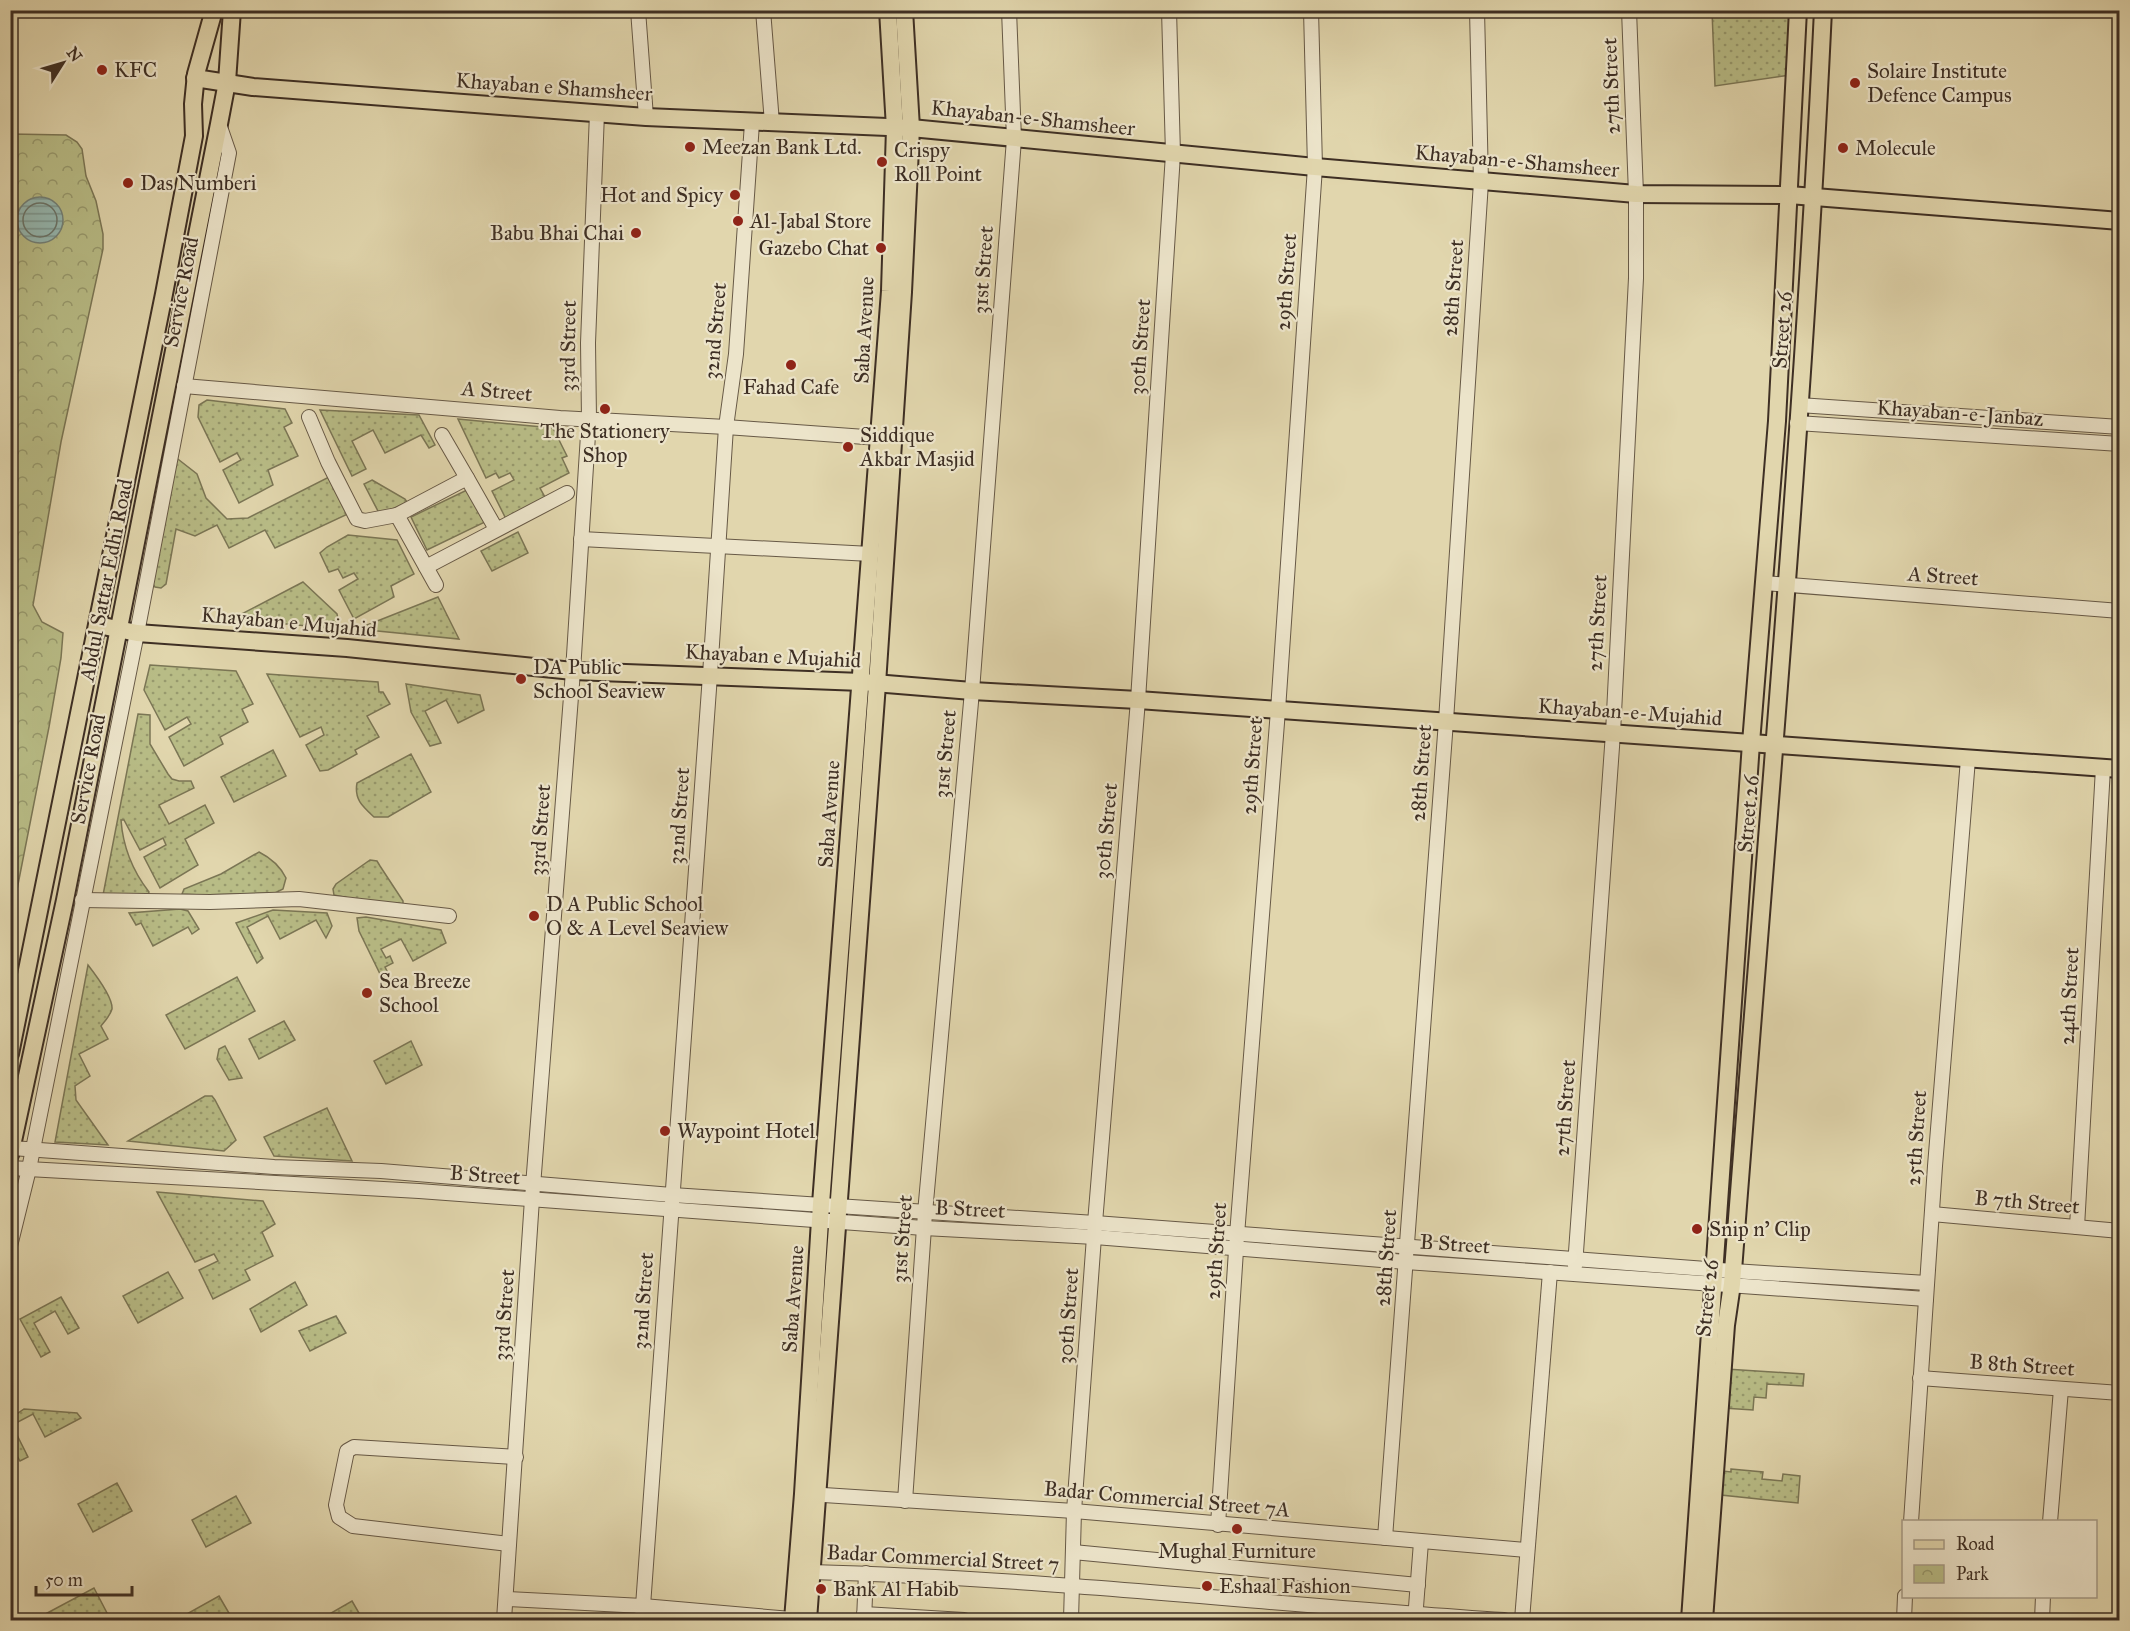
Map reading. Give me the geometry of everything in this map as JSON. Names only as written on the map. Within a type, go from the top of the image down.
[{"type":"main road","name":"Abdul Sattar Edhi Road","points":[[10,1054],[98,625],[194,136],[195,78],[214,10]]},
{"type":"main road","name":"Abdul Sattar Edhi Road","points":[[11,1152],[65,900],[219,124],[227,81],[232,10]]},
{"type":"main road","name":"Saba Avenue","points":[[869,683],[871,554],[903,128],[888,10]]},
{"type":"main road","name":"Saba Avenue","points":[[800,1620],[869,683],[903,292],[904,10]]},
{"type":"main road","name":"Street 26","points":[[1690,1620],[1751,743],[1777,421],[1798,10]]},
{"type":"main road","name":"Street 26","points":[[1704,1620],[1726,1325],[1732,1278],[1776,745],[1814,198],[1824,10]]},
{"type":"main road","name":"Khayaban e Shamsheer","points":[[195,78],[227,81],[253,87],[646,117],[903,128]]},
{"type":"main road","points":[[194,118],[219,124]]},
{"type":"main road","name":"Khayaban-e-Shamsheer","points":[[903,128],[1481,182],[1636,194],[1789,195],[2120,221]]},
{"type":"main road","name":"Khayaban e Mujahid","points":[[98,625],[137,633],[347,648],[573,671],[869,683],[1138,700]]},
{"type":"main road","name":"Khayaban-e-Mujahid","points":[[1138,700],[2111,769]]},
{"type":"main road","name":"Saba Avenue","points":[[800,1620],[812,1572],[810,1495]]},
{"type":"street","points":[[638,10],[646,117]]},
{"type":"street","points":[[763,10],[772,123]]},
{"type":"street","name":"31st Street","points":[[905,1502],[925,1213],[972,691],[1014,139],[1009,10]]},
{"type":"street","name":"30th Street","points":[[1071,1620],[1074,1511],[1138,700],[1173,154],[1169,10]]},
{"type":"street","name":"29th Street","points":[[1218,1524],[1278,710],[1315,167],[1311,10]]},
{"type":"street","name":"28th Street","points":[[1385,1538],[1446,722],[1481,182],[1477,10]]},
{"type":"street","name":"27th Street","points":[[1575,1266],[1613,733],[1636,278],[1636,194],[1629,10]]},
{"type":"street","name":"33rd Street","points":[[504,1620],[532,1199],[573,671],[589,419],[588,343],[597,113]]},
{"type":"street","name":"32nd Street","points":[[642,1620],[726,427],[736,354],[752,123]]},
{"type":"street","name":"Service Road","points":[[10,1246],[29,1169],[137,633],[229,153],[219,124]]},
{"type":"street","name":"A Street","points":[[184,386],[589,419],[879,438]]},
{"type":"street","name":"Khayaban-e-Janbaz","points":[[1799,405],[2120,427]]},
{"type":"street","points":[[309,417],[328,462],[357,519],[365,521],[397,515],[467,478]]},
{"type":"street","name":"Khayaban-e-Janbaz","points":[[1797,423],[2120,444]]},
{"type":"street","points":[[442,435],[496,529]]},
{"type":"street","points":[[426,567],[567,493]]},
{"type":"street","points":[[397,515],[436,585]]},
{"type":"street","points":[[581,538],[871,554]]},
{"type":"street","name":"A Street","points":[[1764,583],[2120,611]]},
{"type":"street","name":"25th Street","points":[[1911,1520],[1932,1214],[1968,759]]},
{"type":"street","name":"24th Street","points":[[2077,1227],[2111,769]]},
{"type":"street","points":[[82,900],[210,902],[299,899],[449,916]]},
{"type":"street","name":"B Street","points":[[11,1152],[32,1150],[274,1167],[381,1171],[534,1183],[672,1195],[829,1213],[924,1228],[1095,1230]]},
{"type":"street","name":"B Street","points":[[10,1168],[671,1209],[925,1213],[1237,1242],[1406,1262],[1550,1272],[1575,1266]]},
{"type":"street","name":"B 7th Street","points":[[1932,1214],[2120,1231]]},
{"type":"street","name":"B Street","points":[[1237,1242],[1407,1247],[1575,1266],[1714,1276],[1926,1299]]},
{"type":"street","points":[[1522,1620],[1550,1272]]},
{"type":"street","name":"B Street","points":[[1732,1278],[1928,1283]]},
{"type":"street","name":"B 8th Street","points":[[1920,1378],[2120,1393]]},
{"type":"street","points":[[2050,1520],[2061,1389]]},
{"type":"street","points":[[509,1544],[352,1526],[339,1517],[336,1505],[347,1451],[354,1447],[516,1457]]},
{"type":"street","name":"Badar Commercial Street 7A","points":[[810,1495],[1074,1511],[1527,1550]]},
{"type":"street","points":[[1415,1617],[1422,1542]]},
{"type":"street","points":[[1073,1552],[1418,1585]]},
{"type":"street","name":"Badar Commercial Street 7","points":[[812,1572],[866,1573],[1072,1586],[1415,1617],[1504,1620]]},
{"type":"street","points":[[866,1573],[864,1617],[964,1620]]},
{"type":"street","points":[[1904,1620],[1905,1598]]},
{"type":"street","points":[[2042,1620],[2043,1598]]},
{"type":"street","points":[[506,1599],[643,1606],[800,1620]]},
{"type":"green space","points":[[1712,11],[1791,11],[1790,75],[1715,86]]},
{"type":"green space","points":[[11,134],[66,135],[77,142],[82,149],[86,176],[96,201],[103,234],[103,249],[61,442],[33,605],[42,622],[63,633],[49,727],[11,920]]},
{"type":"green space","points":[[207,400],[285,409],[292,423],[284,427],[298,456],[268,470],[273,485],[239,503],[223,470],[241,460],[237,453],[220,462],[198,417],[199,405]]},
{"type":"green space","points":[[320,410],[419,415],[435,445],[429,448],[421,435],[385,453],[373,430],[352,441],[366,469],[352,476]]},
{"type":"green space","points":[[458,419],[553,428],[567,456],[562,458],[569,473],[540,488],[546,499],[506,519],[492,491],[514,480],[510,473],[499,478],[496,473],[486,478]]},
{"type":"green space","points":[[174,456],[197,474],[206,498],[227,519],[248,518],[331,476],[350,513],[275,548],[265,530],[229,548],[217,525],[195,536],[176,529],[166,584],[161,588],[155,587],[152,583]]},
{"type":"green space","points":[[372,480],[407,502],[380,515],[364,484]]},
{"type":"green space","points":[[469,489],[485,522],[427,550],[411,517]]},
{"type":"green space","points":[[518,532],[528,553],[492,571],[481,551]]},
{"type":"green space","points":[[348,535],[397,540],[414,574],[391,586],[394,597],[354,619],[339,590],[358,579],[354,573],[343,578],[338,569],[329,572],[320,553]]},
{"type":"green space","points":[[303,582],[337,614],[340,629],[232,619]]},
{"type":"green space","points":[[438,597],[459,639],[357,629]]},
{"type":"green space","points":[[150,665],[236,671],[253,704],[242,709],[248,722],[220,737],[223,744],[184,766],[169,737],[191,724],[187,717],[165,730],[144,690]]},
{"type":"green space","points":[[267,674],[378,682],[379,692],[383,692],[390,704],[367,716],[379,737],[355,750],[357,754],[328,770],[320,771],[306,745],[324,735],[321,727],[300,737]]},
{"type":"green space","points":[[406,684],[480,695],[484,710],[458,723],[446,700],[425,711],[441,743],[430,746],[411,712]]},
{"type":"green space","points":[[138,714],[150,715],[150,744],[168,774],[172,779],[191,781],[194,788],[159,805],[169,824],[205,805],[214,823],[185,839],[198,865],[160,888],[144,857],[166,845],[163,838],[140,850],[124,820],[121,820],[129,858],[149,892],[147,896],[103,895]]},
{"type":"green space","points":[[273,750],[286,776],[234,802],[221,777]]},
{"type":"green space","points":[[411,754],[431,792],[388,817],[374,817],[360,802],[356,789],[357,783]]},
{"type":"green space","points":[[259,852],[275,863],[284,874],[286,878],[283,889],[275,893],[182,894],[184,889],[221,874]]},
{"type":"green space","points":[[370,860],[377,861],[403,901],[403,905],[399,908],[334,895],[333,889],[336,884]]},
{"type":"green space","points":[[180,909],[188,911],[199,929],[192,934],[188,927],[153,946],[141,923],[136,925],[129,913]]},
{"type":"green space","points":[[273,910],[327,913],[332,926],[326,938],[316,920],[280,939],[268,916],[247,927],[263,958],[257,963],[236,923]]},
{"type":"green space","points":[[366,917],[441,930],[446,943],[413,961],[401,939],[381,949],[386,958],[390,956],[393,963],[385,967],[393,983],[384,982],[359,931],[357,918]]},
{"type":"green space","points":[[88,965],[107,993],[112,1009],[101,1026],[108,1039],[79,1054],[90,1076],[75,1086],[76,1100],[108,1145],[55,1142]]},
{"type":"green space","points":[[237,977],[255,1011],[185,1049],[166,1015]]},
{"type":"green space","points":[[284,1021],[295,1040],[259,1059],[249,1039]]},
{"type":"green space","points":[[411,1041],[422,1065],[386,1084],[374,1061]]},
{"type":"green space","points":[[225,1046],[242,1078],[229,1080],[217,1059],[219,1049]]},
{"type":"green space","points":[[205,1096],[212,1096],[215,1100],[236,1140],[224,1151],[128,1141]]},
{"type":"green space","points":[[327,1108],[352,1161],[274,1156],[264,1137]]},
{"type":"green space","points":[[157,1192],[263,1201],[275,1224],[262,1232],[273,1256],[245,1270],[250,1280],[213,1299],[199,1270],[218,1261],[214,1254],[195,1262]]},
{"type":"green space","points":[[168,1272],[183,1298],[138,1323],[123,1296]]},
{"type":"green space","points":[[295,1282],[307,1305],[261,1332],[250,1309]]},
{"type":"green space","points":[[61,1297],[79,1328],[68,1334],[55,1311],[34,1323],[50,1352],[41,1357],[20,1319]]},
{"type":"green space","points":[[336,1316],[346,1333],[310,1351],[299,1331]]},
{"type":"green space","points":[[1726,1369],[1804,1374],[1803,1386],[1767,1384],[1766,1398],[1754,1397],[1753,1410],[1723,1408]]},
{"type":"green space","points":[[24,1409],[77,1413],[81,1418],[45,1437],[33,1414],[12,1425],[28,1457],[20,1461],[11,1445],[11,1418]]},
{"type":"green space","points":[[1731,1469],[1763,1472],[1762,1479],[1782,1481],[1783,1474],[1800,1476],[1798,1503],[1721,1495],[1723,1471],[1731,1472]]},
{"type":"green space","points":[[117,1483],[132,1511],[93,1532],[78,1504]]},
{"type":"green space","points":[[236,1496],[251,1523],[206,1547],[192,1520]]},
{"type":"green space","points":[[94,1588],[108,1615],[97,1620],[36,1619]]},
{"type":"green space","points":[[219,1596],[233,1620],[176,1620]]},
{"type":"green space","points":[[352,1601],[363,1620],[319,1620]]},
{"type":"water","points":[[40,197],[56,204],[63,220],[56,236],[40,243],[24,236],[17,220],[24,204]]},
{"type":"place","name":"KFC","points":[[102,70]]},
{"type":"place","name":"Solaire Institute Defence Campus","points":[[1855,83]]},
{"type":"place","name":"Meezan Bank Ltd.","points":[[690,147]]},
{"type":"place","name":"Molecule","points":[[1843,148]]},
{"type":"place","name":"Crispy Roll Point","points":[[882,162]]},
{"type":"place","name":"Das Numberi","points":[[128,183]]},
{"type":"place","name":"Hot and Spicy","points":[[735,195]]},
{"type":"place","name":"Al-Jabal Store","points":[[738,221]]},
{"type":"place","name":"Babu Bhai Chai","points":[[636,233]]},
{"type":"place","name":"Gazebo Chat","points":[[881,248]]},
{"type":"place","name":"Fahad Cafe","points":[[791,365]]},
{"type":"place","name":"The Stationery Shop","points":[[605,409]]},
{"type":"place","name":"Siddique Akbar Masjid","points":[[848,447]]},
{"type":"place","name":"DA Public School Seaview","points":[[521,679]]},
{"type":"place","name":"D A Public School O & A Level Seaview","points":[[534,916]]},
{"type":"place","name":"Sea Breeze School","points":[[367,993]]},
{"type":"place","name":"Waypoint Hotel","points":[[665,1131]]},
{"type":"place","name":"Snip n' Clip","points":[[1697,1229]]},
{"type":"place","name":"Mughal Furniture","points":[[1237,1529]]},
{"type":"place","name":"Eshaal Fashion","points":[[1207,1586]]},
{"type":"place","name":"Bank Al Habib","points":[[821,1589]]}]
